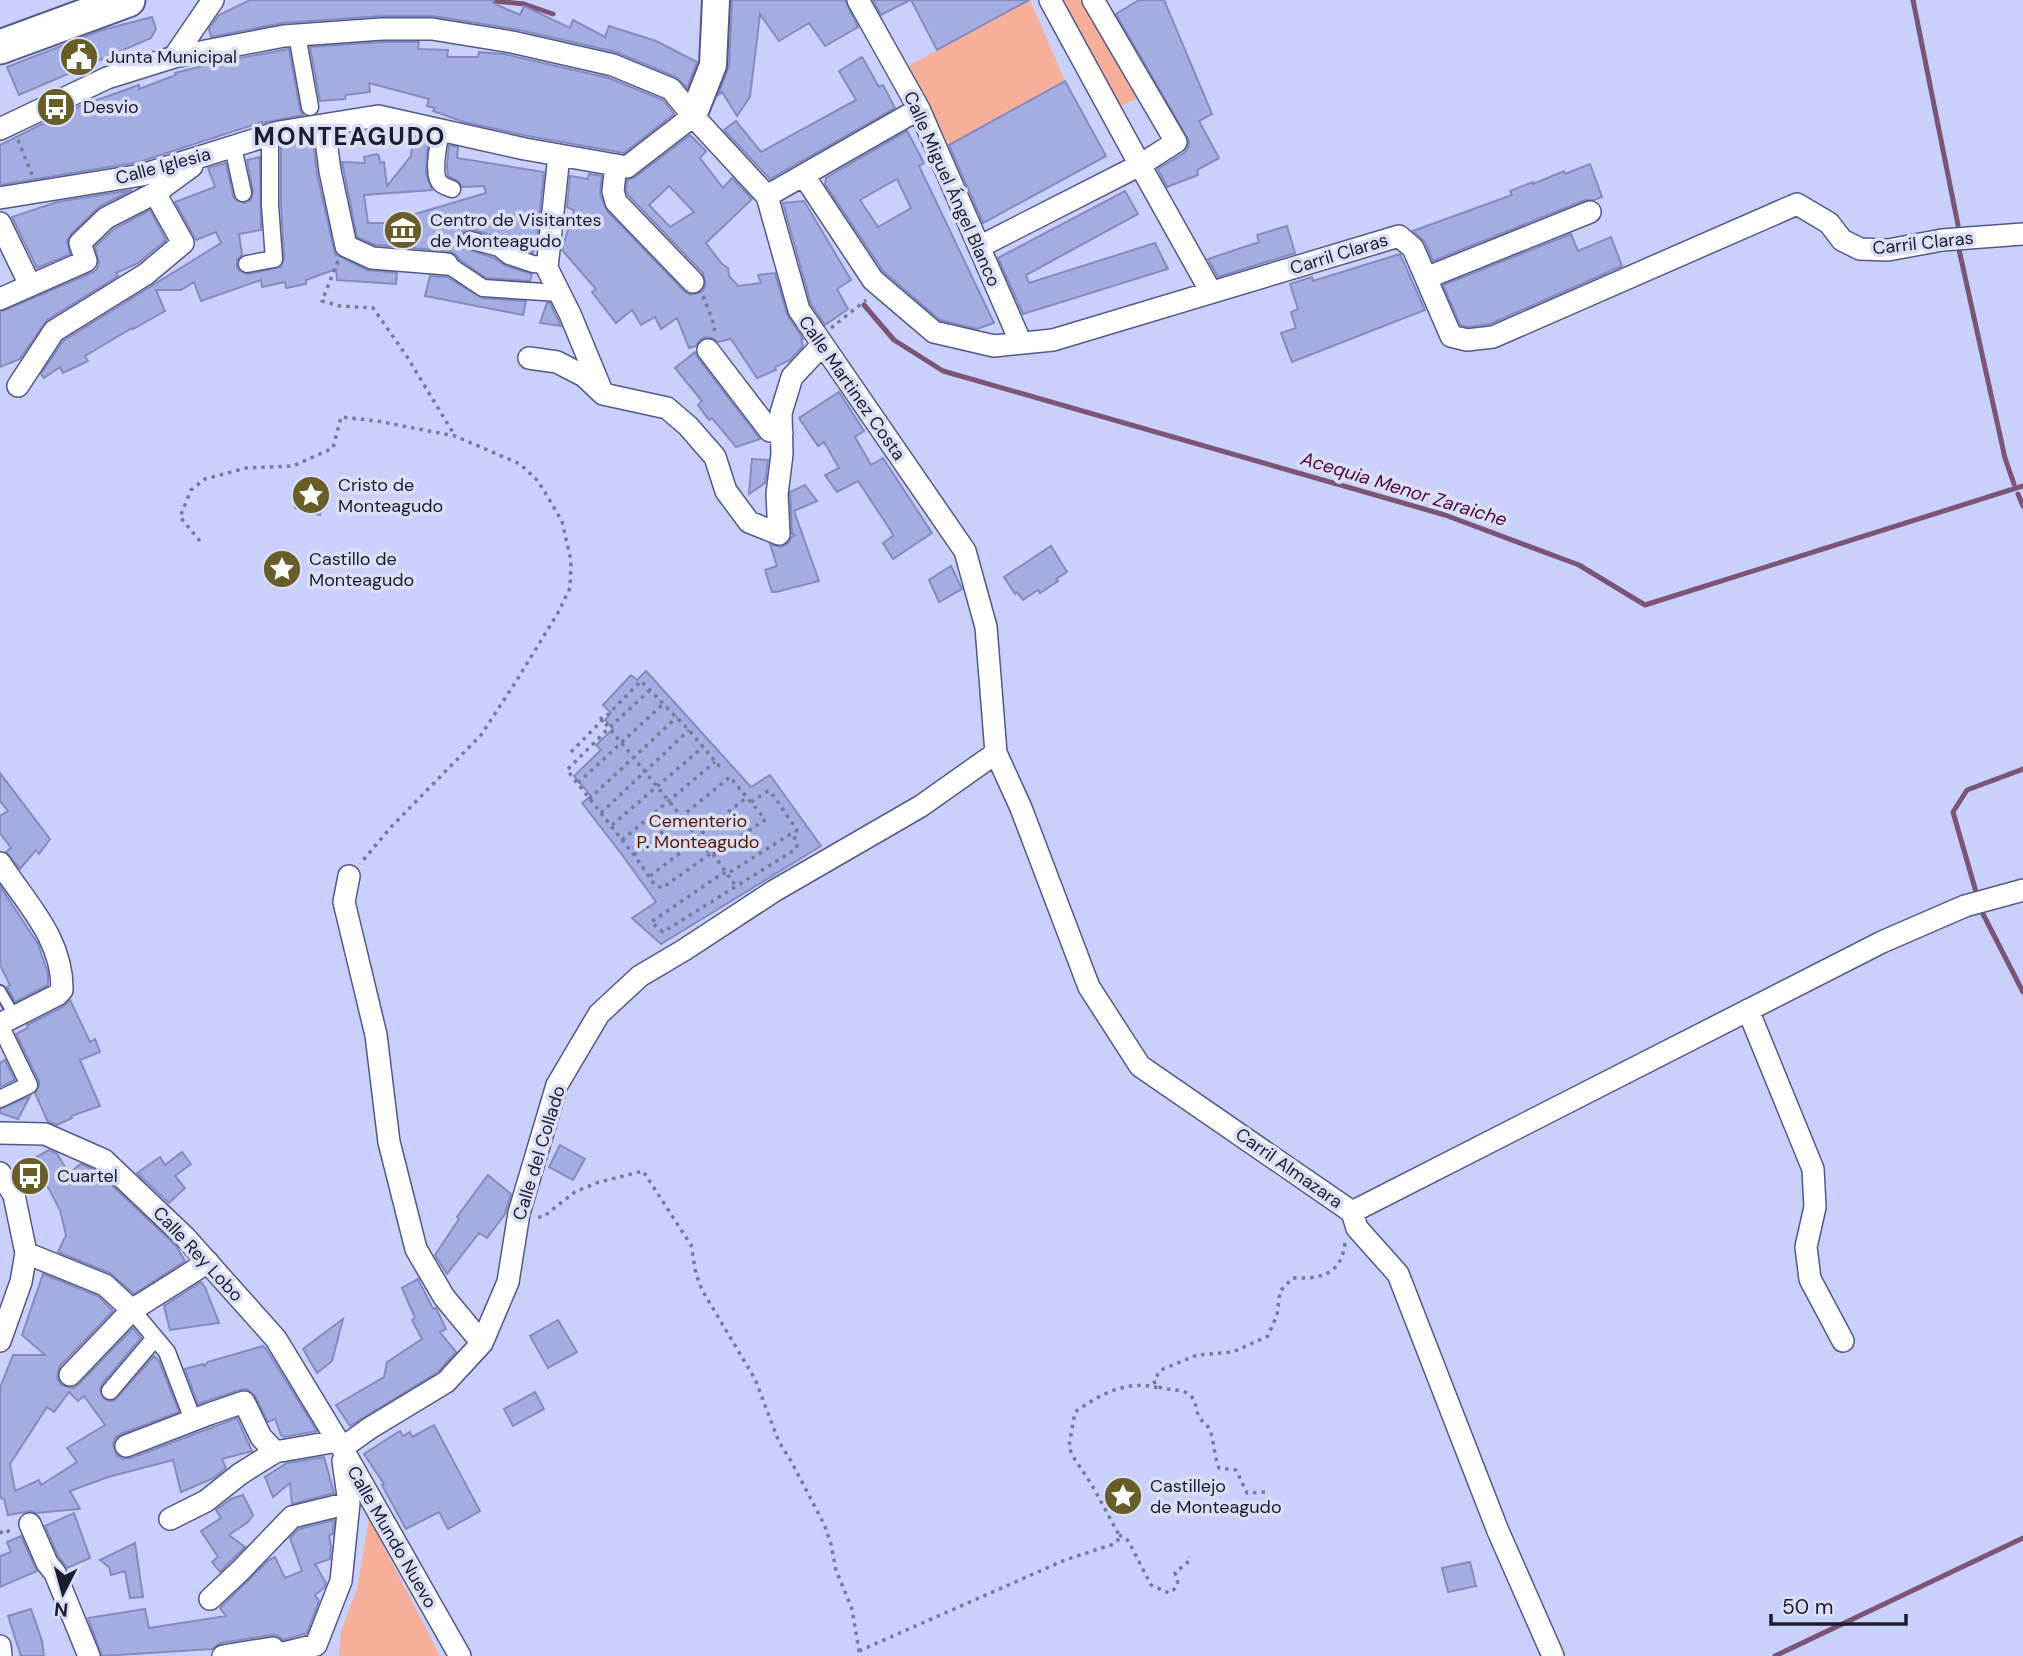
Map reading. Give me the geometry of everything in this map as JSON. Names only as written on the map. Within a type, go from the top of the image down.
[{"type":"main road","points":[[0,47],[128,0]]},
{"type":"street","points":[[174,57],[213,0]]},
{"type":"street","points":[[692,282],[616,201],[613,191],[616,165],[626,167],[693,116],[713,65],[716,0]]},
{"type":"street","name":"Calle Miguel Ángel Blanco","points":[[858,0],[919,110],[1021,343]]},
{"type":"street","points":[[1050,0],[1211,292]]},
{"type":"street","points":[[979,247],[1140,165],[1176,142],[1093,0]]},
{"type":"street","name":"Calle Martinez Costa","points":[[6,126],[107,78],[174,57],[297,35],[382,29],[432,29],[512,42],[613,65],[671,89],[767,196],[799,310],[965,551],[986,627],[996,752]]},
{"type":"street","points":[[297,35],[310,107]]},
{"type":"street","points":[[767,196],[919,110]]},
{"type":"street","name":"Calle Iglesia","points":[[0,198],[142,175],[270,135],[378,116],[616,165]]},
{"type":"street","points":[[324,125],[330,171],[346,246],[372,258],[447,264],[483,289],[559,293]]},
{"type":"street","points":[[441,130],[436,171],[442,186],[452,189]]},
{"type":"street","points":[[247,264],[274,259],[270,205],[270,135]]},
{"type":"street","points":[[233,147],[243,193]]},
{"type":"street","points":[[559,155],[547,268],[570,314],[603,394]]},
{"type":"street","points":[[0,299],[86,261],[80,243],[106,218],[155,193],[204,156]]},
{"type":"street","name":"Carril Claras","points":[[804,176],[873,280],[934,332],[994,346],[1053,340],[1399,236],[1413,248],[1451,335],[1466,341],[1493,337],[1797,204],[1829,223],[1842,240],[1860,249],[1888,250],[1942,240],[2023,234]]},
{"type":"street","points":[[18,386],[54,331],[146,274],[183,243],[155,193]]},
{"type":"street","points":[[1426,278],[1590,212]]},
{"type":"street","points":[[0,223],[30,285]]},
{"type":"street","points":[[470,240],[499,248],[509,256],[533,264],[547,265]]},
{"type":"street","points":[[711,341],[770,431],[782,433]]},
{"type":"street","points":[[529,358],[557,362],[584,376],[603,394],[667,408],[688,426],[715,457],[726,491],[749,522],[779,534],[777,494],[782,454],[781,413],[792,377],[820,341]]},
{"type":"street","name":"Calle del Collado","points":[[340,1445],[446,1382],[482,1343],[508,1282],[519,1213],[557,1085],[599,1014],[640,976],[921,806],[996,752]]},
{"type":"street","name":"Carril Almazara","points":[[996,752],[1021,808],[1089,987],[1140,1066],[1354,1220],[1398,1274],[1499,1531],[1553,1656]]},
{"type":"street","points":[[0,863],[49,934],[58,956],[63,980],[62,990],[57,995],[5,1022],[29,1085],[0,1099]]},
{"type":"street","points":[[349,876],[344,902],[376,1035],[389,1142],[416,1250],[444,1297],[482,1343]]},
{"type":"street","points":[[1354,1220],[1748,1010],[1882,942],[1965,906],[2023,890]]},
{"type":"street","points":[[1748,1010],[1813,1169],[1815,1207],[1806,1247],[1810,1279],[1843,1341]]},
{"type":"street","name":"Calle Rey Lobo","points":[[0,1133],[45,1134],[104,1160],[186,1237],[276,1339],[340,1445]]},
{"type":"street","points":[[0,1173],[14,1195],[26,1253],[21,1282],[0,1341]]},
{"type":"street","points":[[26,1253],[106,1285],[132,1310],[167,1352],[193,1420]]},
{"type":"street","points":[[70,1375],[132,1310],[208,1262]]},
{"type":"street","points":[[110,1391],[155,1338]]},
{"type":"street","points":[[126,1446],[244,1402],[261,1437],[275,1452]]},
{"type":"street","points":[[170,1519],[206,1501],[240,1474],[275,1452],[340,1445]]},
{"type":"street","name":"Calle Mundo Nuevo","points":[[223,1656],[273,1648],[273,1656],[321,1650],[341,1581],[349,1503],[340,1445]]},
{"type":"street","name":"Calle Mundo Nuevo","points":[[340,1445],[460,1656]]},
{"type":"street","points":[[210,1599],[292,1517],[349,1503]]},
{"type":"street","points":[[30,1524],[47,1563],[55,1573],[89,1656]]},
{"type":"street","points":[[0,1646],[1,1656]]},
{"type":"lane","points":[[0,992],[5,1022]]},
{"type":"path","points":[[6,126],[39,193]]},
{"type":"path","points":[[346,246],[322,300],[340,306],[373,308],[406,355],[455,436]]},
{"type":"path","points":[[692,282],[703,296],[715,327],[711,341]]},
{"type":"path","points":[[820,341],[871,296]]},
{"type":"path","points":[[200,541],[180,517],[191,490],[205,479],[246,468],[293,466],[332,448],[341,417],[455,436],[520,464],[538,481],[562,521],[571,561],[570,588],[559,611],[481,735],[391,827],[349,876]]},
{"type":"path","points":[[571,752],[601,718],[641,681],[689,730],[720,767]]},
{"type":"path","points":[[634,855],[730,777],[766,818],[662,888],[655,885],[568,770],[650,690]]},
{"type":"path","points":[[578,783],[663,704]]},
{"type":"path","points":[[589,799],[677,717]]},
{"type":"path","points":[[601,718],[658,785],[752,906]]},
{"type":"path","points":[[600,813],[689,730]]},
{"type":"path","points":[[611,826],[703,747]]},
{"type":"path","points":[[622,841],[715,762]]},
{"type":"path","points":[[751,802],[768,791],[771,792],[797,830]]},
{"type":"path","points":[[650,876],[747,797]]},
{"type":"path","points":[[797,830],[794,836],[796,849],[663,932],[652,922],[723,873],[727,874],[797,830]]},
{"type":"path","points":[[519,1213],[543,1217],[575,1192],[596,1183],[643,1171],[691,1245],[702,1290],[755,1380],[779,1442],[824,1524],[831,1544],[835,1570],[852,1609],[862,1656]]},
{"type":"path","points":[[1158,1388],[1154,1380],[1161,1370],[1197,1355],[1233,1352],[1268,1336],[1277,1315],[1280,1291],[1293,1278],[1315,1279],[1331,1273],[1344,1255],[1345,1238],[1354,1220]]},
{"type":"path","points":[[1189,1556],[1189,1561],[1175,1573],[1177,1588],[1169,1593],[1151,1586],[1134,1550],[1126,1538],[1119,1535],[1093,1485],[1072,1455],[1069,1446],[1075,1412],[1108,1392],[1125,1386],[1148,1385],[1183,1391],[1191,1395],[1199,1417],[1209,1426],[1219,1468],[1236,1470],[1247,1493],[1265,1492]]},
{"type":"path","points":[[859,1651],[1065,1560],[1114,1544],[1119,1535]]},
{"type":"shaded area","points":[[1030,0],[1065,81],[945,147],[901,70]]},
{"type":"shaded area","points":[[1059,0],[1085,0],[1141,97],[1118,107]]},
{"type":"shaded area","points":[[369,1518],[440,1656],[339,1656],[341,1631],[357,1589]]},
{"type":"building","points":[[250,0],[494,0],[493,3],[520,15],[524,6],[570,28],[573,20],[605,37],[609,26],[656,41],[697,62],[687,88],[676,77],[616,52],[515,29],[432,16],[381,16],[283,23],[211,37],[209,29],[219,15]]},
{"type":"building","points":[[732,0],[845,0],[858,27],[825,46],[809,23],[779,41],[760,14],[750,97],[737,116],[722,92],[718,95],[729,66]]},
{"type":"building","points":[[873,0],[910,0],[881,15]]},
{"type":"building","points":[[911,0],[1029,0],[937,50]]},
{"type":"building","points":[[1139,0],[1164,0],[1212,114],[1199,121],[1219,158],[1197,170],[1198,175],[1167,187],[1158,169],[1184,153],[1189,141],[1116,14]]},
{"type":"building","points":[[152,17],[156,29],[151,38],[19,95],[7,67],[102,30]]},
{"type":"building","points":[[419,42],[418,49],[448,50],[447,57],[478,57],[479,52],[504,54],[609,78],[663,100],[674,114],[624,153],[464,122],[433,111],[435,108],[427,106],[429,99],[369,83],[370,92],[346,95],[345,99],[320,101],[310,47]]},
{"type":"building","points":[[289,49],[303,115],[262,122],[139,162],[0,185],[0,145],[72,109],[139,85],[139,89],[176,75],[175,73]]},
{"type":"building","points":[[862,57],[879,87],[883,85],[895,108],[770,179],[724,130],[736,121],[761,152],[856,100],[839,71]]},
{"type":"building","points":[[1065,81],[1106,156],[983,223],[949,145]]},
{"type":"building","points":[[907,131],[924,163],[919,166],[994,323],[977,329],[940,320],[883,271],[825,184],[826,178]],"holes":[[[897,179],[911,208],[878,227],[860,200]]]},
{"type":"building","points":[[690,135],[706,151],[700,158],[723,188],[732,178],[752,199],[706,243],[728,268],[729,276],[738,286],[761,283],[758,275],[775,273],[787,314],[803,339],[803,346],[790,360],[757,378],[731,339],[718,342],[706,337],[696,346],[689,348],[677,318],[661,329],[655,317],[641,325],[632,310],[616,323],[592,292],[596,289],[562,250],[574,210],[567,207],[570,176],[588,179],[589,174],[602,176],[600,194],[607,211],[684,291],[690,295],[702,292],[706,285],[703,273],[628,195],[627,180],[635,177]],"holes":[[[669,186],[694,212],[670,227],[649,205]]]},
{"type":"building","points":[[413,137],[428,141],[426,174],[432,190],[364,195],[368,223],[385,223],[486,193],[484,186],[462,187],[448,176],[449,145],[458,147],[457,158],[544,172],[537,240],[533,253],[514,247],[502,238],[473,230],[463,232],[460,238],[463,248],[532,274],[530,281],[486,278],[449,251],[375,245],[357,237],[342,162],[365,163],[364,157],[377,154],[380,163],[384,162],[387,186],[411,156]]},
{"type":"building","points":[[313,140],[317,174],[335,254],[367,270],[397,273],[396,284],[337,280],[336,269],[306,280],[306,284],[286,288],[285,282],[262,287],[261,280],[201,301],[194,282],[181,290],[156,290],[165,311],[85,356],[88,361],[63,373],[60,367],[44,378],[41,374],[63,341],[221,243],[216,232],[196,240],[175,202],[215,187],[208,168],[226,163],[233,196],[245,203],[251,200],[253,191],[247,160],[260,157],[261,230],[239,234],[242,255],[237,260],[237,267],[248,274],[281,267],[284,258],[281,145]]},
{"type":"building","points":[[1590,164],[1602,197],[1585,200],[1433,261],[1425,242],[1413,231],[1512,195],[1510,191],[1533,182]]},
{"type":"building","points":[[132,190],[100,206],[71,234],[67,241],[70,254],[37,268],[12,217],[57,202]]},
{"type":"building","points":[[1125,191],[1138,214],[1026,275],[1029,283],[1155,243],[1168,269],[1023,314],[998,258]]},
{"type":"building","points":[[804,201],[851,280],[837,289],[848,309],[825,325],[811,304],[783,203]]},
{"type":"building","points":[[150,210],[166,240],[138,263],[116,273],[118,276],[47,320],[20,359],[0,367],[0,312],[92,273],[99,263],[95,247],[114,229]]},
{"type":"building","points":[[1287,226],[1295,253],[1218,277],[1208,259],[1259,242],[1257,235]]},
{"type":"building","points":[[1571,234],[1578,251],[1611,237],[1622,266],[1490,324],[1468,327],[1460,325],[1443,285]]},
{"type":"building","points":[[1400,254],[1425,310],[1292,362],[1281,333],[1296,328],[1291,312],[1298,309],[1290,284],[1312,277],[1313,281]]},
{"type":"building","points":[[430,276],[447,277],[482,298],[526,301],[523,315],[425,296]]},
{"type":"building","points":[[547,303],[550,303],[561,326],[540,323]]},
{"type":"building","points":[[695,352],[760,439],[736,447],[712,418],[709,420],[698,405],[702,401],[675,368]]},
{"type":"building","points":[[839,392],[864,431],[855,437],[871,465],[883,458],[932,533],[893,559],[883,543],[893,536],[891,531],[858,481],[837,492],[825,475],[839,468],[824,442],[818,446],[799,418]]},
{"type":"building","points":[[752,459],[768,460],[765,483],[749,494]]},
{"type":"building","points":[[302,485],[325,491],[320,515],[295,508]]},
{"type":"building","points":[[805,485],[817,501],[794,511],[819,581],[772,592],[765,570],[777,566],[770,544],[781,547],[795,535],[792,534],[790,492]]},
{"type":"building","points":[[1051,546],[1067,572],[1040,593],[1038,590],[1023,600],[1017,592],[1015,594],[1004,577]]},
{"type":"building","points":[[951,566],[962,589],[939,602],[929,580]]},
{"type":"building","name":"Cementerio P. Monteagudo","points":[[646,671],[751,787],[770,775],[821,846],[661,944],[632,918],[656,902],[582,803],[591,796],[574,776],[601,750],[596,745],[613,729],[605,720],[611,713],[603,705],[631,675],[637,680]]},
{"type":"building","points":[[0,773],[50,839],[39,854],[36,850],[20,869],[6,852],[11,848],[0,833],[0,816],[8,811],[0,801]]},
{"type":"building","points":[[0,886],[38,944],[48,974],[48,985],[15,1002],[0,965]]},
{"type":"building","points":[[70,1000],[90,1042],[95,1039],[100,1052],[80,1060],[100,1106],[71,1116],[72,1118],[57,1125],[48,1122],[35,1093],[39,1081],[16,1034],[28,1028],[27,1025],[63,1007]]},
{"type":"building","points":[[5,1060],[15,1080],[0,1087],[0,1063]]},
{"type":"building","points":[[30,1096],[18,1119],[0,1113],[0,1109]]},
{"type":"building","points":[[560,1145],[585,1159],[573,1180],[549,1167]]},
{"type":"building","points":[[49,1150],[57,1154],[69,1173],[81,1164],[97,1171],[176,1246],[185,1261],[134,1294],[110,1273],[58,1252],[66,1235],[60,1210],[33,1159]]},
{"type":"building","points":[[182,1152],[191,1164],[175,1176],[185,1188],[169,1203],[137,1173],[160,1157],[165,1165]]},
{"type":"building","points":[[488,1175],[511,1194],[505,1214],[487,1238],[479,1233],[447,1274],[435,1255],[459,1219],[457,1217]]},
{"type":"building","points":[[43,1274],[98,1296],[113,1311],[60,1366],[57,1378],[61,1385],[73,1388],[79,1384],[133,1328],[141,1338],[102,1384],[100,1390],[103,1398],[114,1401],[154,1356],[159,1361],[179,1412],[115,1438],[113,1445],[117,1456],[123,1459],[131,1458],[237,1418],[252,1451],[222,1459],[226,1468],[214,1478],[181,1492],[173,1460],[108,1477],[70,1491],[80,1509],[8,1515],[4,1499],[0,1498],[0,1388],[13,1355],[45,1355],[22,1335]],"holes":[[[69,1392],[78,1401],[84,1396],[105,1425],[67,1448],[77,1462],[41,1485],[39,1480],[15,1491],[10,1464],[47,1407],[54,1412]]]},
{"type":"building","points":[[418,1279],[446,1329],[440,1332],[456,1352],[438,1372],[350,1426],[336,1405],[384,1377],[387,1362],[422,1339],[412,1320],[415,1318],[402,1288]]},
{"type":"building","points":[[201,1282],[219,1323],[170,1330],[164,1306]]},
{"type":"building","points":[[343,1319],[332,1361],[317,1373],[303,1349]]},
{"type":"building","points":[[558,1320],[577,1352],[548,1368],[530,1336]]},
{"type":"building","points":[[263,1346],[317,1431],[284,1437],[275,1419],[268,1422],[255,1396],[247,1389],[198,1404],[185,1369],[203,1364],[204,1366],[208,1362]]},
{"type":"building","points":[[535,1392],[544,1409],[513,1426],[504,1409]]},
{"type":"building","points":[[434,1425],[480,1511],[448,1529],[439,1512],[406,1529],[382,1485],[384,1484],[364,1454],[400,1431],[403,1436],[410,1432],[412,1437]]},
{"type":"building","points":[[324,1457],[334,1493],[292,1504],[290,1483],[273,1497],[265,1477],[287,1463]]},
{"type":"building","points":[[243,1495],[253,1515],[248,1522],[229,1535],[245,1547],[220,1572],[212,1562],[218,1557],[201,1531],[221,1518],[216,1510],[231,1499]]},
{"type":"building","points":[[74,1513],[90,1558],[67,1568],[58,1556],[45,1526]]},
{"type":"building","points":[[334,1520],[333,1534],[329,1535],[330,1559],[315,1564],[326,1583],[315,1595],[319,1601],[307,1633],[283,1640],[272,1635],[221,1643],[212,1649],[102,1656],[88,1618],[145,1609],[149,1628],[226,1616],[220,1608],[269,1560],[275,1557],[285,1578],[302,1571],[290,1538],[299,1529]]},
{"type":"building","points":[[21,1536],[37,1571],[0,1587],[0,1556],[11,1552],[7,1542]]},
{"type":"building","points":[[135,1543],[143,1597],[130,1598],[125,1571],[111,1575],[109,1567],[100,1560]]},
{"type":"building","points":[[1470,1562],[1476,1586],[1448,1592],[1442,1568]]},
{"type":"building","points":[[31,1609],[44,1656],[21,1656],[8,1616]]},
{"type":"waterway","points":[[1913,0],[1958,225]]},
{"type":"waterway","name":"Acequia Menor Zaraiche","points":[[495,1],[524,4],[553,14]]},
{"type":"waterway","points":[[1958,245],[2005,458],[2014,484]]},
{"type":"waterway","name":"Acequia Menor Zaraiche","points":[[864,305],[894,340],[943,371],[1445,515],[1579,565],[1645,605],[2023,486]]},
{"type":"waterway","points":[[2018,494],[2023,506]]},
{"type":"waterway","points":[[1976,892],[1953,812],[1967,790],[2023,769]]},
{"type":"waterway","points":[[1983,914],[2023,992]]},
{"type":"waterway","points":[[1775,1656],[2023,1538]]},
{"type":"place","name":"Junta Municipal","points":[[79,57]]},
{"type":"place","name":"Desvio","points":[[56,107]]},
{"type":"place","name":"Centro de Visitantes de Monteagudo","points":[[403,230]]},
{"type":"place","name":"Cristo de Monteagudo","points":[[311,495]]},
{"type":"place","name":"Castillo de Monteagudo","points":[[282,569]]},
{"type":"place","name":"Cuartel","points":[[30,1176]]},
{"type":"place","name":"Castillejo de Monteagudo","points":[[1123,1496]]},
{"type":"district","name":"MONTEAGUDO","points":[[350,136]]}]
